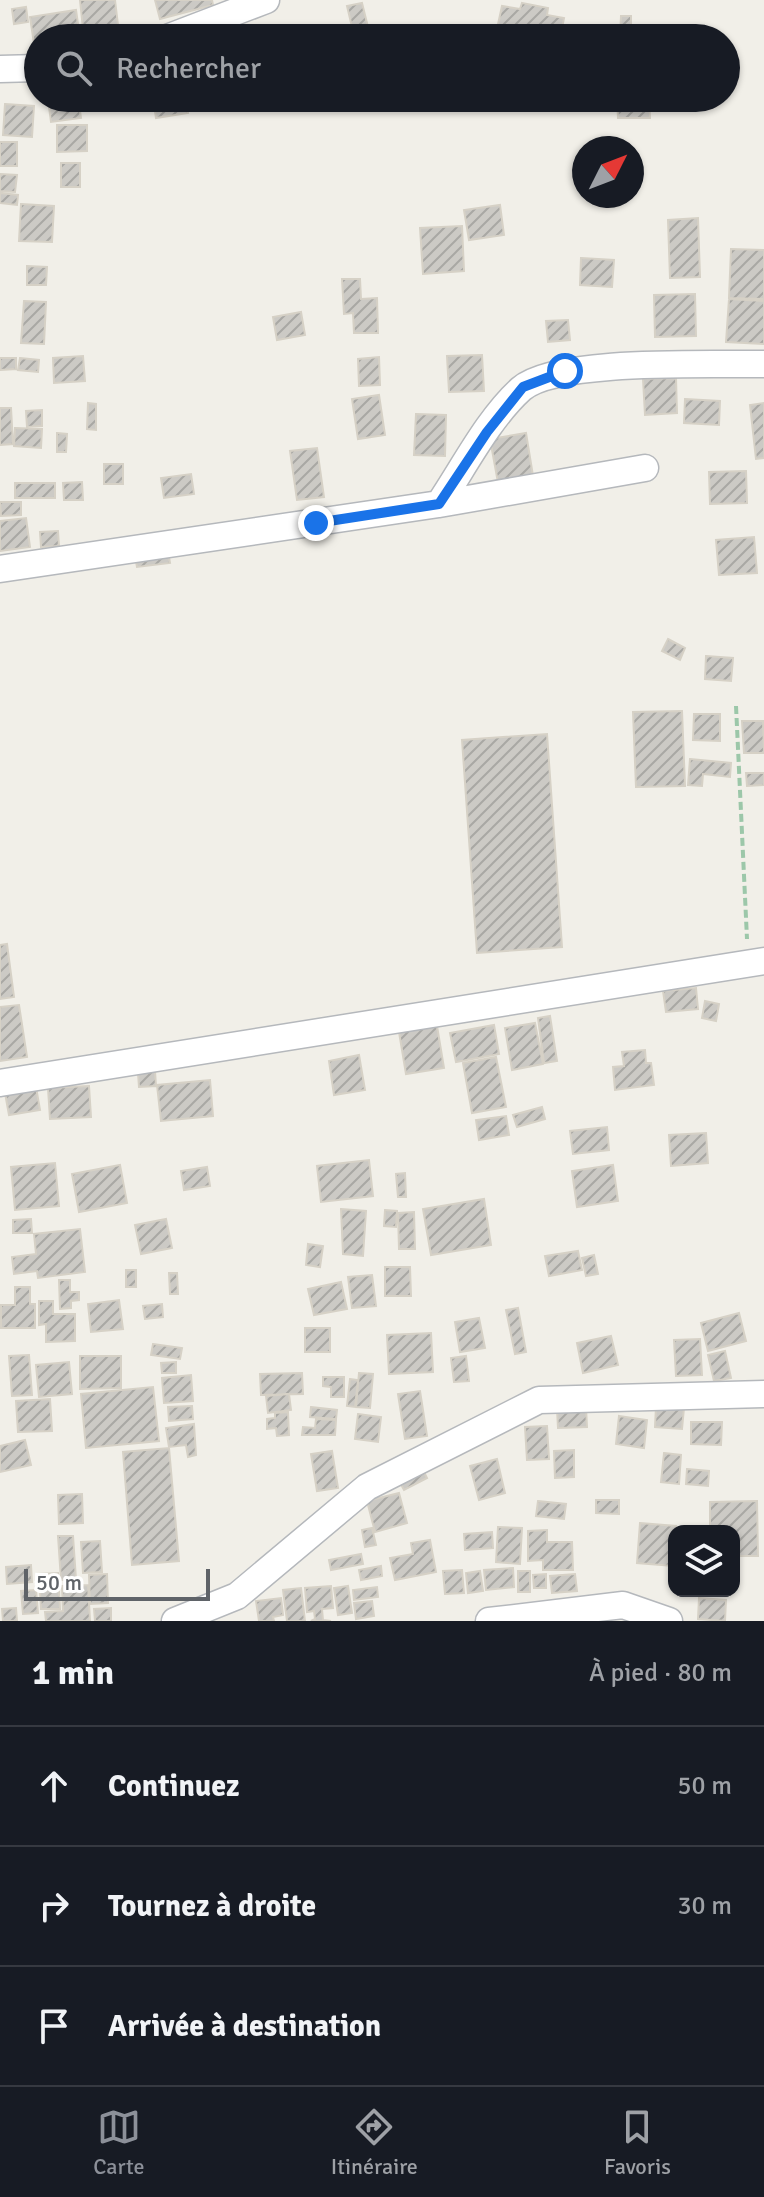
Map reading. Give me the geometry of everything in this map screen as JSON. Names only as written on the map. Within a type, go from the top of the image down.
[{"type":"street","points":[[203,24],[266,0]]},
{"type":"street","points":[[0,69],[24,68]]},
{"type":"street","points":[[439,504],[487,432],[523,387],[565,371],[764,364]]},
{"type":"street","points":[[0,569],[439,504],[645,468]]},
{"type":"street","points":[[0,1083],[755,961]]},
{"type":"street","points":[[175,1621],[237,1596],[367,1487],[539,1400],[764,1394]]},
{"type":"street","points":[[489,1621],[623,1605],[669,1621]]},
{"type":"path","points":[[736,706],[739,815],[755,961]]},
{"type":"building","points":[[80,0],[115,0],[118,24],[82,24]]},
{"type":"building","points":[[155,0],[212,0],[213,5],[160,19]]},
{"type":"building","points":[[362,3],[367,24],[351,24],[347,6]]},
{"type":"building","points":[[522,3],[548,8],[547,15],[564,18],[563,24],[498,24],[502,6],[520,9]]},
{"type":"building","points":[[26,7],[28,22],[14,24],[12,9]]},
{"type":"building","points":[[76,10],[78,24],[31,24],[30,17]]},
{"type":"building","points":[[621,16],[631,16],[631,24],[621,24]]},
{"type":"building","points":[[5,104],[24,105],[24,112],[34,112],[32,137],[3,135]]},
{"type":"building","points":[[50,112],[80,112],[81,118],[51,122]]},
{"type":"building","points":[[155,112],[188,113],[156,118]]},
{"type":"building","points":[[618,112],[650,112],[650,118],[618,118]]},
{"type":"building","points":[[57,125],[87,125],[87,151],[57,152]]},
{"type":"building","points":[[0,142],[17,142],[17,166],[0,166]]},
{"type":"building","points":[[61,163],[80,163],[80,187],[61,187]]},
{"type":"building","points":[[0,174],[17,175],[15,192],[0,191]]},
{"type":"building","points":[[0,193],[18,195],[17,205],[0,203]]},
{"type":"building","points":[[21,204],[54,206],[52,242],[19,241]]},
{"type":"building","points":[[500,205],[504,235],[469,240],[464,210]]},
{"type":"building","points":[[698,218],[700,277],[670,278],[668,220]]},
{"type":"building","points":[[462,226],[464,271],[423,274],[420,228]]},
{"type":"building","points":[[731,249],[764,250],[764,299],[729,298]]},
{"type":"building","points":[[581,258],[614,260],[612,287],[580,285]]},
{"type":"building","points":[[27,266],[47,267],[46,285],[27,285]]},
{"type":"building","points":[[342,279],[360,279],[361,299],[377,298],[378,333],[354,333],[353,313],[344,314]]},
{"type":"building","points":[[695,294],[696,336],[655,337],[654,295]]},
{"type":"building","points":[[729,299],[764,301],[764,344],[726,342]]},
{"type":"building","points":[[24,301],[46,302],[44,344],[21,343]]},
{"type":"building","points":[[301,312],[305,335],[277,340],[273,317]]},
{"type":"building","points":[[568,320],[570,340],[548,342],[546,321]]},
{"type":"building","points":[[482,355],[484,391],[449,392],[447,356]]},
{"type":"building","points":[[83,356],[85,381],[54,383],[53,358]]},
{"type":"building","points":[[379,357],[380,385],[359,386],[358,359]]},
{"type":"building","points":[[0,358],[16,358],[16,369],[0,370]]},
{"type":"building","points":[[20,358],[39,360],[38,372],[18,370]]},
{"type":"building","points":[[676,378],[677,413],[645,415],[643,379]]},
{"type":"building","points":[[379,395],[385,435],[358,439],[352,399]]},
{"type":"building","points":[[685,399],[720,401],[719,425],[684,423]]},
{"type":"building","points":[[88,403],[96,404],[96,430],[87,429]]},
{"type":"building","points":[[764,403],[764,458],[756,459],[750,405]]},
{"type":"building","points":[[0,408],[11,408],[13,444],[0,445]]},
{"type":"building","points":[[42,410],[42,426],[27,427],[26,411]]},
{"type":"building","points":[[416,414],[446,415],[445,456],[414,455]]},
{"type":"building","points":[[15,428],[42,429],[41,448],[14,446]]},
{"type":"building","points":[[57,433],[67,434],[66,452],[57,452]]},
{"type":"building","points":[[526,433],[534,482],[499,488],[490,439]]},
{"type":"building","points":[[317,448],[324,497],[297,500],[290,451]]},
{"type":"building","points":[[104,464],[123,464],[123,484],[104,484]]},
{"type":"building","points":[[746,471],[747,503],[710,504],[709,472]]},
{"type":"building","points":[[191,474],[194,494],[164,498],[161,478]]},
{"type":"building","points":[[82,482],[83,500],[64,500],[63,483]]},
{"type":"building","points":[[15,483],[55,483],[55,498],[15,498]]},
{"type":"building","points":[[0,502],[21,502],[21,515],[1,516]]},
{"type":"building","points":[[26,518],[30,547],[0,551],[0,521]]},
{"type":"building","points":[[58,531],[59,546],[41,547],[40,532]]},
{"type":"building","points":[[754,537],[757,573],[719,575],[716,540]]},
{"type":"building","points":[[168,551],[170,563],[137,567],[135,556]]},
{"type":"building","points":[[668,639],[685,648],[680,660],[662,651]]},
{"type":"building","points":[[706,656],[733,658],[731,681],[705,679]]},
{"type":"building","points":[[682,711],[685,786],[636,787],[633,712]]},
{"type":"building","points":[[694,714],[720,714],[720,741],[693,740]]},
{"type":"building","points":[[742,721],[763,721],[764,753],[744,753]]},
{"type":"building","points":[[547,734],[562,947],[477,953],[462,740]]},
{"type":"building","points":[[690,759],[731,763],[730,777],[703,774],[702,786],[688,785]]},
{"type":"building","points":[[746,773],[764,773],[764,785],[747,786]]},
{"type":"building","points":[[7,944],[14,997],[0,999],[0,945]]},
{"type":"building","points":[[696,988],[698,1009],[666,1012],[663,991]]},
{"type":"building","points":[[705,1001],[719,1004],[716,1021],[702,1018]]},
{"type":"building","points":[[19,1005],[27,1057],[0,1061],[0,1007]]},
{"type":"building","points":[[550,1016],[557,1061],[544,1063],[538,1018]]},
{"type":"building","points":[[535,1023],[543,1064],[512,1070],[505,1028]]},
{"type":"building","points":[[494,1025],[499,1054],[456,1062],[450,1033]]},
{"type":"building","points":[[437,1026],[444,1068],[406,1074],[399,1032]]},
{"type":"building","points":[[645,1050],[646,1063],[651,1063],[654,1085],[615,1090],[613,1067],[624,1066],[622,1052]]},
{"type":"building","points":[[359,1055],[365,1090],[334,1095],[329,1061]]},
{"type":"building","points":[[496,1057],[506,1107],[472,1113],[463,1063]]},
{"type":"building","points":[[155,1071],[156,1086],[139,1087],[138,1073]]},
{"type":"building","points":[[210,1080],[213,1116],[161,1121],[157,1085]]},
{"type":"building","points":[[89,1086],[91,1117],[50,1119],[48,1088]]},
{"type":"building","points":[[36,1087],[40,1110],[9,1115],[5,1093]]},
{"type":"building","points":[[542,1107],[545,1119],[517,1127],[513,1115]]},
{"type":"building","points":[[506,1116],[509,1135],[479,1140],[476,1120]]},
{"type":"building","points":[[607,1127],[609,1150],[573,1154],[570,1131]]},
{"type":"building","points":[[706,1133],[708,1163],[671,1166],[669,1135]]},
{"type":"building","points":[[369,1160],[373,1196],[321,1202],[317,1166]]},
{"type":"building","points":[[55,1163],[59,1206],[15,1210],[11,1167]]},
{"type":"building","points":[[120,1165],[127,1203],[79,1212],[72,1174]]},
{"type":"building","points":[[613,1165],[618,1201],[577,1207],[572,1171]]},
{"type":"building","points":[[207,1167],[210,1186],[184,1190],[181,1171]]},
{"type":"building","points":[[405,1173],[406,1197],[398,1197],[396,1174]]},
{"type":"building","points":[[484,1199],[491,1245],[431,1255],[423,1209]]},
{"type":"building","points":[[341,1209],[366,1211],[363,1256],[343,1254]]},
{"type":"building","points":[[385,1210],[397,1211],[396,1227],[384,1226]]},
{"type":"building","points":[[414,1212],[415,1249],[399,1249],[398,1213]]},
{"type":"building","points":[[31,1219],[32,1233],[13,1233],[13,1220]]},
{"type":"building","points":[[166,1219],[172,1248],[141,1254],[135,1225]]},
{"type":"building","points":[[80,1229],[85,1272],[38,1278],[37,1271],[14,1274],[12,1257],[36,1254],[34,1234]]},
{"type":"building","points":[[308,1244],[323,1246],[320,1267],[306,1265]]},
{"type":"building","points":[[578,1251],[582,1270],[549,1276],[545,1256]]},
{"type":"building","points":[[594,1255],[598,1274],[586,1276],[582,1258]]},
{"type":"building","points":[[385,1267],[410,1267],[411,1296],[385,1296]]},
{"type":"building","points":[[126,1270],[136,1270],[136,1287],[126,1287]]},
{"type":"building","points":[[169,1273],[177,1273],[178,1294],[170,1294]]},
{"type":"building","points":[[372,1275],[376,1306],[352,1308],[348,1277]]},
{"type":"building","points":[[59,1280],[70,1280],[70,1292],[79,1292],[79,1300],[71,1301],[71,1308],[60,1309]]},
{"type":"building","points":[[341,1282],[347,1309],[314,1315],[308,1289]]},
{"type":"building","points":[[15,1287],[30,1287],[30,1304],[35,1304],[35,1328],[1,1328],[1,1305],[15,1305]]},
{"type":"building","points":[[119,1300],[123,1329],[91,1332],[88,1304]]},
{"type":"building","points":[[39,1301],[53,1301],[53,1314],[75,1314],[75,1341],[46,1342],[46,1324],[39,1325]]},
{"type":"building","points":[[162,1304],[163,1317],[145,1319],[143,1306]]},
{"type":"building","points":[[518,1308],[526,1352],[515,1354],[506,1310]]},
{"type":"building","points":[[739,1313],[746,1341],[708,1351],[701,1323]]},
{"type":"building","points":[[479,1318],[485,1348],[460,1352],[455,1322]]},
{"type":"building","points":[[305,1328],[330,1328],[330,1352],[305,1352]]},
{"type":"building","points":[[431,1333],[433,1372],[389,1374],[387,1335]]},
{"type":"building","points":[[611,1336],[618,1365],[583,1373],[577,1343]]},
{"type":"building","points":[[700,1339],[702,1375],[676,1376],[674,1340]]},
{"type":"building","points":[[153,1344],[182,1348],[180,1359],[151,1355]]},
{"type":"building","points":[[725,1351],[731,1378],[714,1381],[708,1355]]},
{"type":"building","points":[[29,1355],[32,1395],[12,1396],[9,1356]]},
{"type":"building","points":[[80,1356],[121,1356],[121,1388],[80,1389]]},
{"type":"building","points":[[466,1356],[469,1381],[454,1382],[451,1358]]},
{"type":"building","points":[[69,1362],[72,1394],[39,1397],[36,1365]]},
{"type":"building","points":[[176,1362],[176,1373],[162,1373],[161,1363]]},
{"type":"building","points":[[302,1373],[303,1394],[261,1395],[260,1374]]},
{"type":"building","points":[[359,1373],[373,1374],[370,1408],[356,1407]]},
{"type":"building","points":[[191,1375],[193,1401],[164,1403],[162,1378]]},
{"type":"building","points":[[323,1377],[344,1377],[344,1397],[331,1397],[331,1387],[323,1386]]},
{"type":"building","points":[[350,1379],[358,1380],[355,1407],[347,1406]]},
{"type":"building","points":[[153,1387],[159,1441],[86,1448],[81,1394]]},
{"type":"building","points":[[420,1391],[427,1436],[405,1439],[398,1394]]},
{"type":"building","points":[[289,1394],[291,1410],[268,1413],[266,1396]]},
{"type":"building","points":[[50,1399],[52,1431],[18,1432],[16,1401]]},
{"type":"building","points":[[192,1406],[193,1419],[169,1421],[168,1407]]},
{"type":"building","points":[[656,1406],[684,1408],[682,1429],[655,1427]]},
{"type":"building","points":[[311,1407],[337,1410],[336,1419],[310,1417]]},
{"type":"building","points":[[586,1407],[587,1427],[558,1428],[557,1409]]},
{"type":"building","points":[[288,1412],[289,1435],[277,1436],[276,1428],[267,1429],[267,1419],[275,1418],[275,1413]]},
{"type":"building","points":[[358,1414],[381,1417],[378,1442],[355,1439]]},
{"type":"building","points":[[619,1416],[647,1420],[644,1448],[616,1444]]},
{"type":"building","points":[[316,1419],[336,1420],[335,1435],[302,1435],[303,1427],[315,1428]]},
{"type":"building","points":[[691,1422],[722,1422],[721,1445],[691,1444]]},
{"type":"building","points":[[194,1424],[196,1455],[188,1457],[186,1445],[169,1447],[166,1428]]},
{"type":"building","points":[[547,1426],[549,1459],[527,1460],[525,1427]]},
{"type":"building","points":[[25,1440],[31,1465],[0,1472],[0,1446]]},
{"type":"building","points":[[169,1448],[179,1561],[132,1565],[123,1452]]},
{"type":"building","points":[[574,1450],[574,1477],[555,1478],[554,1451]]},
{"type":"building","points":[[332,1451],[338,1488],[317,1491],[311,1454]]},
{"type":"building","points":[[664,1453],[681,1455],[679,1484],[661,1482]]},
{"type":"building","points":[[497,1459],[505,1493],[479,1500],[470,1466]]},
{"type":"building","points":[[422,1468],[427,1478],[404,1490],[399,1481]]},
{"type":"building","points":[[687,1469],[709,1471],[708,1486],[686,1484]]},
{"type":"building","points":[[399,1493],[407,1523],[375,1532],[367,1501]]},
{"type":"building","points":[[82,1494],[83,1523],[59,1524],[58,1495]]},
{"type":"building","points":[[596,1500],[619,1500],[619,1514],[596,1513]]},
{"type":"building","points":[[538,1501],[566,1504],[564,1519],[536,1516]]},
{"type":"building","points":[[757,1501],[758,1556],[740,1556],[740,1525],[710,1525],[710,1502]]},
{"type":"building","points":[[640,1523],[668,1525],[668,1566],[637,1563]]},
{"type":"building","points":[[498,1527],[522,1528],[520,1564],[496,1562]]},
{"type":"building","points":[[372,1528],[376,1545],[365,1547],[362,1530]]},
{"type":"building","points":[[547,1530],[547,1542],[572,1542],[573,1570],[543,1570],[543,1560],[528,1561],[528,1531]]},
{"type":"building","points":[[492,1532],[493,1548],[465,1550],[464,1534]]},
{"type":"building","points":[[58,1536],[73,1536],[76,1579],[61,1580]]},
{"type":"building","points":[[430,1540],[436,1572],[395,1580],[390,1558],[413,1554],[411,1543]]},
{"type":"building","points":[[100,1541],[102,1572],[83,1573],[81,1542]]},
{"type":"building","points":[[361,1554],[363,1564],[331,1570],[329,1560]]},
{"type":"building","points":[[31,1565],[32,1582],[7,1584],[6,1567]]},
{"type":"building","points":[[381,1566],[382,1576],[361,1580],[359,1570]]},
{"type":"building","points":[[513,1568],[514,1587],[486,1590],[484,1570]]},
{"type":"building","points":[[462,1570],[464,1593],[445,1594],[443,1571]]},
{"type":"building","points":[[480,1571],[483,1591],[468,1593],[466,1573]]},
{"type":"building","points":[[518,1571],[530,1571],[530,1592],[518,1592]]},
{"type":"building","points":[[58,1573],[60,1609],[41,1609],[39,1574]]},
{"type":"building","points":[[107,1574],[108,1603],[90,1604],[89,1575]]},
{"type":"building","points":[[546,1574],[546,1588],[534,1588],[533,1575]]},
{"type":"building","points":[[575,1574],[577,1591],[552,1593],[550,1576]]},
{"type":"building","points":[[88,1585],[90,1621],[46,1621],[45,1612],[63,1611],[62,1586]]},
{"type":"building","points":[[331,1586],[333,1608],[322,1609],[323,1620],[331,1621],[311,1621],[315,1619],[314,1611],[307,1612],[305,1588]]},
{"type":"building","points":[[348,1586],[352,1613],[338,1615],[334,1588]]},
{"type":"building","points":[[377,1587],[378,1597],[354,1600],[353,1590]]},
{"type":"building","points":[[301,1588],[305,1621],[287,1621],[283,1590]]},
{"type":"building","points":[[36,1590],[38,1613],[23,1614],[21,1591]]},
{"type":"building","points":[[281,1598],[283,1615],[273,1617],[274,1621],[259,1621],[256,1601]]},
{"type":"building","points":[[699,1598],[726,1600],[725,1621],[698,1619]]},
{"type":"building","points":[[372,1601],[374,1616],[356,1619],[354,1603]]},
{"type":"building","points":[[16,1608],[17,1621],[3,1621],[2,1609]]},
{"type":"building","points":[[111,1608],[111,1621],[95,1621],[94,1609]]},
{"type":"route","points":[[316,523],[439,504],[487,432],[523,387],[565,371]]}]
